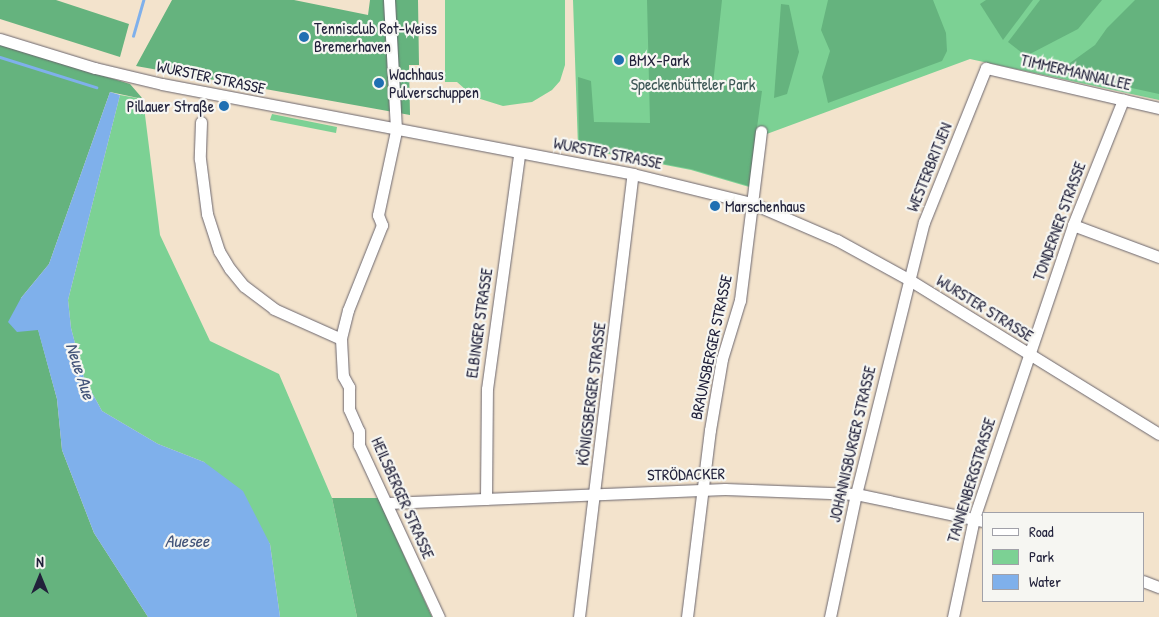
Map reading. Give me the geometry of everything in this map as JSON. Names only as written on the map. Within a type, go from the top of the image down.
[{"type":"street","name":"HEILSBERGER STRASSE","points":[[389,0],[396,131],[378,215],[382,225],[348,310],[341,339],[343,376],[348,386],[349,409],[359,431],[358,445],[388,503],[439,617]]},
{"type":"street","name":"WURSTER STRASSE","points":[[0,39],[144,80],[396,131],[633,174],[750,203],[837,240],[908,279],[1159,434]]},
{"type":"street","name":"TIMMERMANNALLEE","points":[[986,68],[1159,108]]},
{"type":"street","name":"WESTERBRITJEN","points":[[908,279],[924,222],[986,68]]},
{"type":"street","name":"TONDERNER STRASSE","points":[[1028,354],[1074,225],[1123,100]]},
{"type":"street","points":[[201,122],[200,159],[208,214],[219,251],[230,269],[244,286],[274,309],[341,339]]},
{"type":"street","points":[[750,203],[761,132]]},
{"type":"street","name":"ELBINGER STRASSE","points":[[486,499],[487,389],[519,154]]},
{"type":"street","name":"KÖNIGSBERGER STRASSE","points":[[579,617],[633,174]]},
{"type":"street","name":"BRAUNSBERGER STRASSE","points":[[687,617],[722,359],[740,300],[750,203]]},
{"type":"street","points":[[1074,225],[1159,257]]},
{"type":"street","name":"JOHANNISBURGER STRASSE","points":[[830,617],[856,494],[908,279]]},
{"type":"street","name":"TANNENBERGSTRASSE","points":[[952,617],[978,520],[1028,354]]},
{"type":"street","name":"STRÖDACKER","points":[[388,503],[704,488],[856,494],[978,520]]},
{"type":"street","points":[[1144,581],[1159,587]]},
{"type":"green space","points":[[0,0],[56,0],[129,24],[120,57],[0,19]]},
{"type":"green space","points":[[172,0],[294,0],[368,15],[370,0],[418,0],[419,65],[409,65],[410,115],[136,66]]},
{"type":"green space","points":[[445,0],[565,0],[565,65],[560,81],[552,90],[532,102],[503,106],[474,97],[457,82],[445,82]]},
{"type":"green space","name":"Speckenbütteler Park","points":[[573,0],[1159,0],[1159,100],[970,59],[764,135],[756,189],[691,170],[578,148]]},
{"type":"green space","points":[[647,0],[722,0],[713,84],[762,91],[749,186],[691,169],[579,148],[578,77],[591,81],[594,122],[650,123]]},
{"type":"green space","points":[[828,0],[933,0],[946,33],[947,51],[942,61],[828,103],[822,77],[830,51],[821,30]]},
{"type":"green space","points":[[986,0],[1033,0],[1003,40],[980,4]]},
{"type":"green space","points":[[1040,0],[1102,0],[1078,29],[1026,56],[1008,42]]},
{"type":"green space","points":[[1135,0],[1159,0],[1159,94],[1068,74],[1063,68],[1095,45],[1107,28]]},
{"type":"green space","points":[[781,4],[789,5],[799,52],[787,94],[774,98]]},
{"type":"green space","points":[[0,44],[130,84],[143,99],[110,92],[49,264],[21,298],[38,329],[57,399],[62,450],[94,533],[148,617],[0,617]]},
{"type":"green space","points":[[120,95],[143,99],[160,235],[210,341],[279,374],[332,498],[357,617],[280,617],[270,544],[204,462],[158,444],[102,411],[84,378],[71,328],[68,300]]},
{"type":"green space","points":[[272,114],[337,127],[336,133],[270,120]]},
{"type":"green space","points":[[332,498],[378,498],[432,617],[357,617]]},
{"type":"water","name":"Auesee","points":[[110,92],[120,95],[68,300],[71,328],[84,378],[102,411],[158,444],[204,462],[243,491],[270,544],[280,617],[148,617],[94,533],[62,450],[57,399],[38,330],[17,332],[8,322],[21,298],[49,264]]},
{"type":"waterway","name":"Neue Aue","points":[[133,36],[143,0]]},
{"type":"waterway","points":[[0,57],[96,87]]},
{"type":"place","name":"Tennisclub Rot-Weiss Bremerhaven","points":[[304,37]]},
{"type":"place","name":"BMX-Park","points":[[619,60]]},
{"type":"place","name":"Wachhaus Pulverschuppen","points":[[379,83]]},
{"type":"place","name":"Pillauer Straße","points":[[224,106]]},
{"type":"place","name":"Marschenhaus","points":[[715,206]]}]
